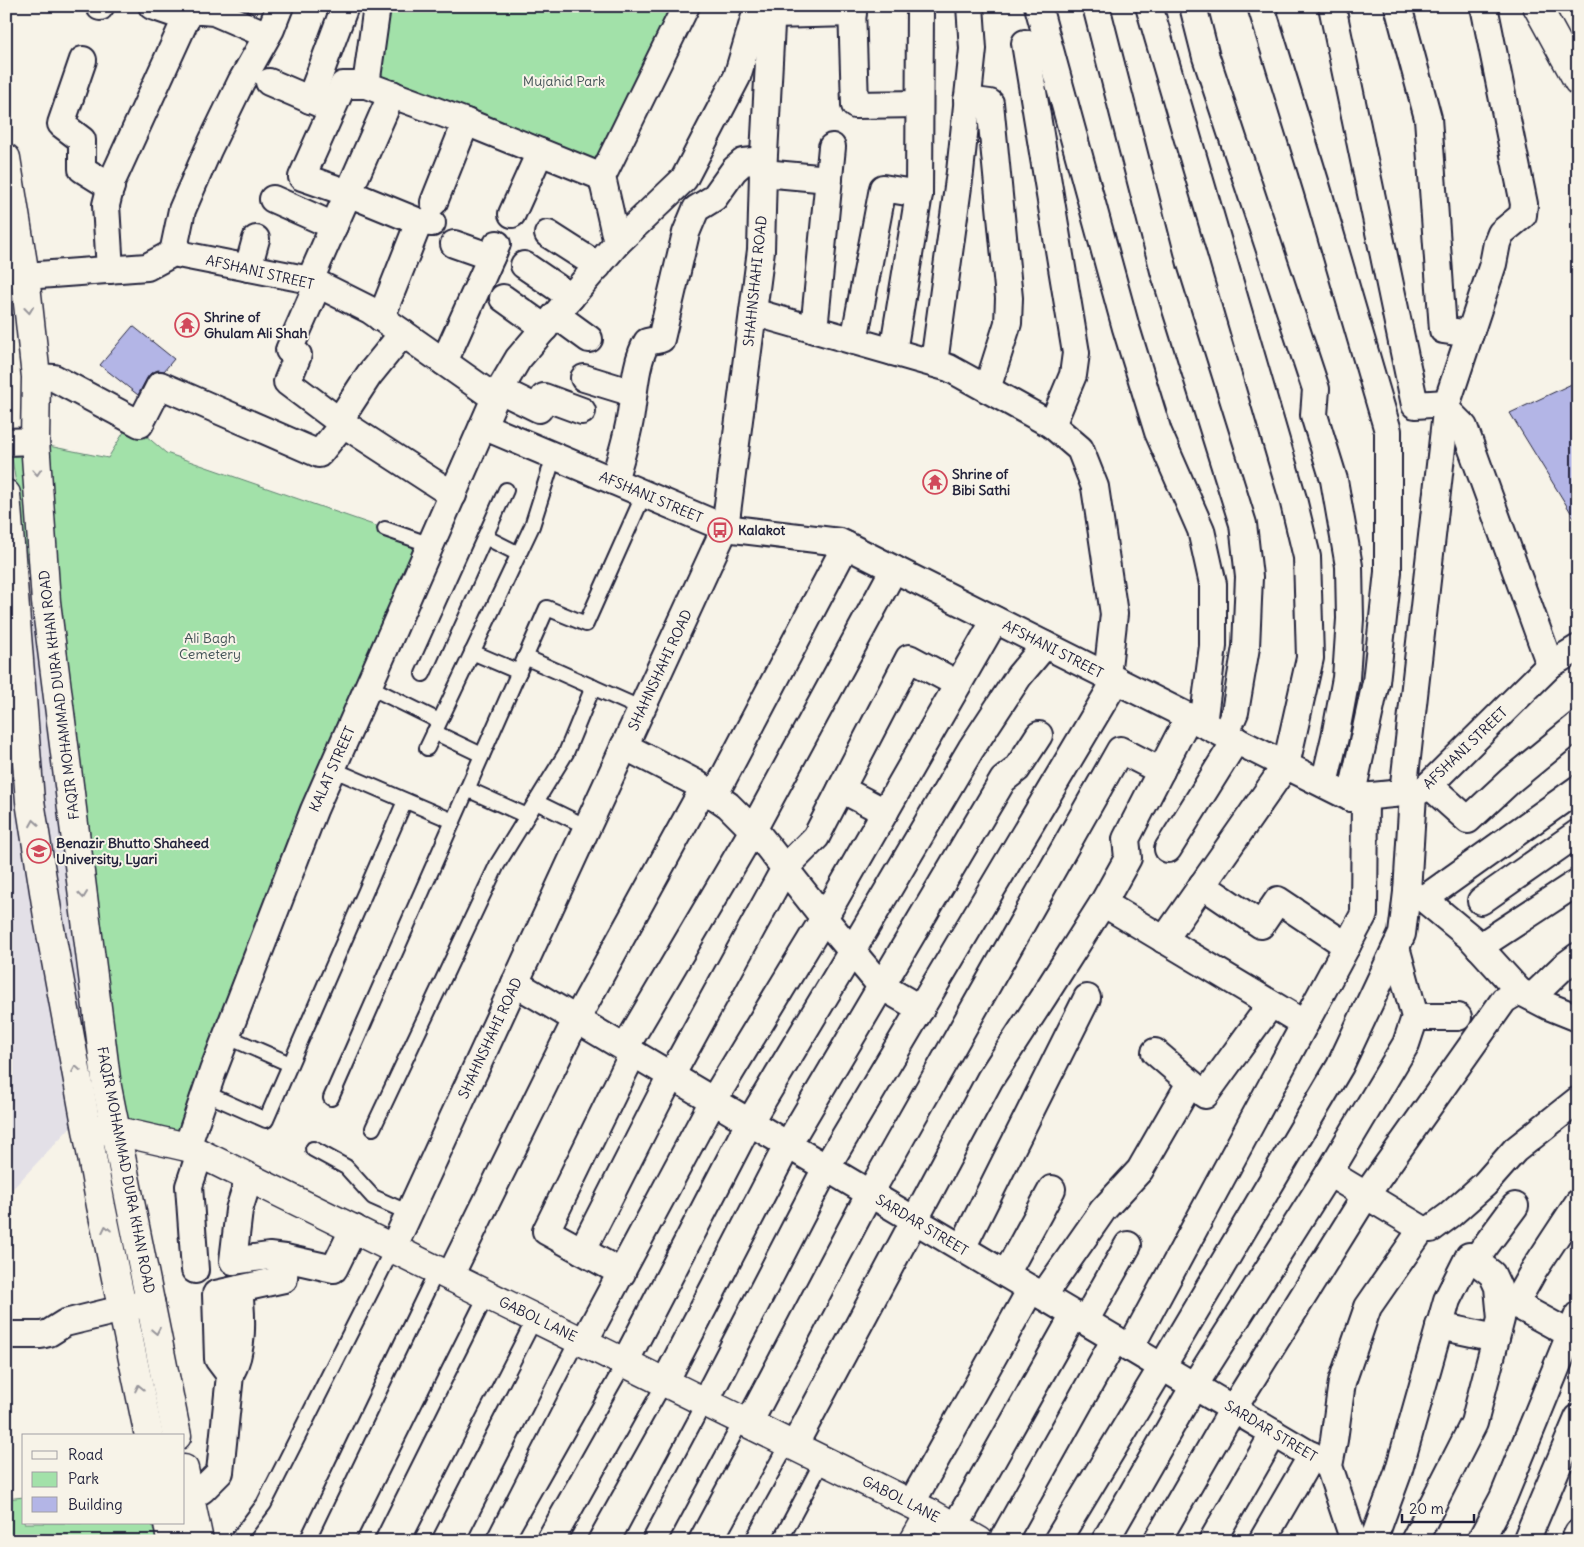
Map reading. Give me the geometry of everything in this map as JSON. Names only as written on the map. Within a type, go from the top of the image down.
[{"type":"main road","points":[[1537,6],[1578,80]]},
{"type":"main road","name":"FAQIR MOHAMMAD DURA KHAN ROAD","points":[[6,158],[25,276],[36,377],[35,441],[46,602],[107,1087],[177,1434]]},
{"type":"main road","points":[[6,494],[30,801],[49,923],[101,1206],[149,1434]]},
{"type":"main road","points":[[39,858],[78,851]]},
{"type":"main road","name":"GABOL LANE","points":[[87,1129],[117,1130],[193,1150],[921,1508],[978,1541]]},
{"type":"main road","points":[[185,1478],[187,1497],[198,1541]]},
{"type":"main road","points":[[914,1541],[921,1508]]},
{"type":"main road","points":[[168,1524],[171,1541]]},
{"type":"street","points":[[152,6],[187,18]]},
{"type":"street","points":[[25,276],[146,267],[173,253],[182,210],[208,150],[280,6]]},
{"type":"street","points":[[345,6],[302,177],[348,193],[428,216]]},
{"type":"street","points":[[366,85],[377,6]]},
{"type":"street","points":[[893,352],[919,194],[920,6]]},
{"type":"street","points":[[934,363],[960,172],[973,49],[970,6]]},
{"type":"street","points":[[1038,6],[1126,328],[1158,432],[1201,530],[1213,584],[1213,729],[1168,849]]},
{"type":"street","points":[[791,1444],[915,1220],[990,1078],[1103,903],[1128,858],[1126,839],[1161,771],[1235,712],[1246,647],[1249,577],[1243,524],[1164,271],[1096,6]]},
{"type":"street","points":[[1149,6],[1293,499],[1307,557],[1310,658],[1286,765],[1164,940]]},
{"type":"street","points":[[1192,6],[1206,57],[1316,389],[1314,415],[1334,480],[1350,566],[1350,619],[1346,678],[1324,784]]},
{"type":"street","points":[[1002,1541],[1123,1343],[1305,1024],[1364,914],[1358,797],[1376,682],[1387,581],[1388,431],[1320,197],[1260,6]]},
{"type":"street","points":[[1332,6],[1415,405],[1447,407],[1464,427],[1550,665]]},
{"type":"street","points":[[1398,6],[1428,118],[1443,330],[1470,334]]},
{"type":"street","points":[[1057,1541],[1340,1066],[1396,948],[1415,895],[1415,790],[1447,407],[1493,264],[1497,243],[1501,233],[1523,215],[1524,204],[1484,6]]},
{"type":"street","points":[[618,243],[602,178],[677,9]]},
{"type":"street","points":[[767,9],[852,9],[855,105],[920,104]]},
{"type":"street","name":"SHAHNSHAHI ROAD","points":[[393,1248],[725,528],[761,250],[769,50],[767,9]]},
{"type":"street","name":"KALAT STREET","points":[[195,1270],[189,1186],[193,1150],[205,1093],[314,810],[498,394],[518,360],[598,266],[618,243],[684,179],[737,77],[767,9]]},
{"type":"street","points":[[110,270],[106,205],[112,181],[190,10],[214,12],[267,35]]},
{"type":"street","points":[[1025,43],[1076,353],[1073,375],[1052,425]]},
{"type":"street","points":[[83,60],[61,124],[82,140],[82,169],[111,187]]},
{"type":"street","points":[[269,82],[321,104]]},
{"type":"street","points":[[321,104],[343,85],[366,85],[466,122],[602,178]]},
{"type":"street","points":[[392,94],[334,226],[289,350],[298,355],[287,382],[341,423],[453,495]]},
{"type":"street","points":[[967,100],[990,103],[1009,298],[1008,323],[986,389]]},
{"type":"street","points":[[381,318],[428,216],[466,122]]},
{"type":"street","points":[[814,330],[832,147]]},
{"type":"street","points":[[512,214],[540,152]]},
{"type":"street","points":[[614,481],[631,415],[633,394],[643,349],[647,342],[661,339],[686,233],[696,209],[714,198],[734,170],[743,162],[829,179]]},
{"type":"street","points":[[854,341],[883,188],[919,194]]},
{"type":"street","points":[[273,199],[334,226]]},
{"type":"street","points":[[548,234],[598,266]]},
{"type":"street","points":[[248,268],[256,239]]},
{"type":"street","points":[[444,362],[494,251],[454,244]]},
{"type":"street","name":"AFSHANI STREET","points":[[173,253],[314,282],[370,310],[444,362],[498,394],[539,408],[544,397],[582,410]]},
{"type":"street","points":[[524,265],[558,313],[589,339]]},
{"type":"street","points":[[503,298],[558,313]]},
{"type":"street","points":[[705,1402],[826,1168],[921,1009],[1112,678],[1114,614],[1095,486],[1080,449],[1052,425],[949,368],[753,312]]},
{"type":"street","points":[[36,377],[54,378],[140,424],[160,385],[318,454],[341,423],[369,376],[404,334]]},
{"type":"street","points":[[584,378],[633,394]]},
{"type":"street","name":"AFSHANI STREET","points":[[484,426],[725,528],[840,542],[1324,784],[1358,797]]},
{"type":"street","points":[[6,442],[35,441]]},
{"type":"street","points":[[444,1273],[576,1020],[709,792],[846,545]]},
{"type":"street","points":[[622,1273],[546,1231],[629,1051],[753,830],[894,569]]},
{"type":"street","points":[[581,1341],[622,1273],[713,1101],[824,918],[995,620]]},
{"type":"street","points":[[625,1362],[749,1123],[971,749],[1019,676],[1045,645]]},
{"type":"street","name":"AFSHANI STREET","points":[[1415,790],[1550,665],[1578,648]]},
{"type":"street","points":[[582,1251],[671,1076],[785,868],[816,837],[908,658],[958,684]]},
{"type":"street","points":[[1358,797],[1415,790],[1468,820],[1511,780],[1578,726]]},
{"type":"street","points":[[665,1382],[787,1146],[1002,780],[1017,769],[1039,735]]},
{"type":"street","points":[[624,746],[694,782],[728,804],[785,868],[881,986],[921,1009]]},
{"type":"street","points":[[745,1422],[870,1193],[1120,750],[1161,771]]},
{"type":"street","points":[[841,789],[885,812]]},
{"type":"street","points":[[1415,895],[1578,789]]},
{"type":"street","points":[[1481,901],[1578,833]]},
{"type":"street","points":[[1479,947],[1576,883],[1550,852]]},
{"type":"street","points":[[1202,885],[1261,925],[1278,900],[1347,946]]},
{"type":"street","points":[[1415,895],[1471,938],[1525,994],[1548,1006],[1576,1015]]},
{"type":"street","points":[[1103,903],[1305,1024]]},
{"type":"street","points":[[1105,1541],[1194,1386],[1328,1173],[1406,1044],[1415,1017],[1396,948]]},
{"type":"street","points":[[1157,1541],[1233,1409],[1366,1195],[1504,1000],[1525,994],[1578,956]]},
{"type":"street","name":"SARDAR STREET","points":[[515,984],[1320,1461]]},
{"type":"street","points":[[962,1248],[1086,998]]},
{"type":"street","points":[[1155,1052],[1205,1096],[1271,1004]]},
{"type":"street","points":[[1415,1017],[1458,1017]]},
{"type":"street","points":[[921,1508],[1037,1293],[1103,1210],[1140,1170],[1190,1083]]},
{"type":"street","points":[[1328,1173],[1422,1229],[1430,1229],[1450,1215],[1485,1184],[1515,1150],[1578,1100]]},
{"type":"street","points":[[250,1178],[239,1210],[233,1261],[268,1256],[334,1269],[354,1228]]},
{"type":"street","points":[[1006,1274],[1052,1188]]},
{"type":"street","points":[[1480,1541],[1503,1498],[1574,1324],[1515,1304],[1534,1270],[1578,1203]]},
{"type":"street","points":[[1475,1260],[1515,1206]]},
{"type":"street","points":[[1262,1541],[1334,1440],[1342,1382],[1368,1307],[1422,1229]]},
{"type":"street","points":[[955,1527],[1080,1318],[1128,1245]]},
{"type":"street","points":[[1373,1541],[1398,1473],[1447,1300],[1469,1256],[1492,1274],[1498,1287],[1501,1319],[1474,1423],[1414,1541]]},
{"type":"street","points":[[187,1497],[202,1490],[220,1472],[230,1375],[218,1359],[216,1294],[284,1280],[285,1258]]},
{"type":"street","points":[[6,1335],[48,1333],[65,1324],[151,1302]]},
{"type":"street","points":[[1439,1326],[1496,1338]]},
{"type":"street","points":[[1526,1541],[1578,1418]]},
{"type":"street","points":[[1212,1541],[1274,1433]]},
{"type":"street","points":[[1320,1461],[1354,1541]]},
{"type":"street","points":[[1574,1541],[1578,1534]]},
{"type":"lane","points":[[427,748],[532,526],[554,456]]},
{"type":"lane","points":[[423,674],[506,490]]},
{"type":"lane","points":[[331,1098],[547,608],[586,624],[644,494]]},
{"type":"lane","points":[[386,529],[431,545]]},
{"type":"lane","points":[[485,537],[519,554]]},
{"type":"lane","points":[[472,652],[518,672]]},
{"type":"lane","points":[[525,656],[642,709]]},
{"type":"lane","points":[[368,686],[482,754]]},
{"type":"lane","points":[[373,1128],[497,865],[566,753],[593,687]]},
{"type":"lane","points":[[332,769],[453,821]]},
{"type":"lane","points":[[467,789],[527,816]]},
{"type":"lane","points":[[205,1093],[266,1120],[405,801]]},
{"type":"lane","points":[[536,802],[587,827]]},
{"type":"lane","points":[[226,1036],[290,1064]]},
{"type":"lane","points":[[313,1149],[346,1167],[374,1197],[409,1213]]},
{"type":"lane","points":[[236,1541],[264,1504],[393,1248]]},
{"type":"lane","points":[[306,1541],[444,1273]]},
{"type":"lane","points":[[364,1541],[486,1294]]},
{"type":"lane","points":[[422,1541],[535,1318]]},
{"type":"lane","points":[[475,1541],[581,1341]]},
{"type":"lane","points":[[524,1541],[625,1362]]},
{"type":"lane","points":[[576,1541],[665,1382]]},
{"type":"lane","points":[[631,1541],[705,1402]]},
{"type":"lane","points":[[678,1541],[745,1422]]},
{"type":"lane","points":[[734,1541],[791,1444]]},
{"type":"lane","points":[[780,1541],[823,1460]]},
{"type":"shaded area","name":"Benazir Bhutto Shaheed University, Lyari","points":[[6,612],[35,615],[107,1088],[6,1196]]},
{"type":"green space","name":"Mujahid Park","points":[[377,6],[666,6],[681,13],[602,177],[366,85]]},
{"type":"green space","name":"Ali Bagh Cemetery","points":[[130,422],[166,453],[431,545],[186,1146],[110,1110],[9,438],[108,458]]},
{"type":"green space","points":[[22,1497],[22,1524],[152,1524],[156,1541],[6,1541],[6,1499]]},
{"type":"building","points":[[133,326],[174,359],[164,371],[158,370],[151,373],[138,395],[100,365]]},
{"type":"building","points":[[1578,381],[1578,524],[1510,413]]},
{"type":"place","name":"Shrine of Ghulam Ali Shah","points":[[187,325]]},
{"type":"place","name":"Shrine of Bibi Sathi","points":[[935,482]]},
{"type":"place","name":"Kalakot","points":[[720,530]]},
{"type":"place","name":"Benazir Bhutto Shaheed University, Lyari","points":[[39,851]]}]
